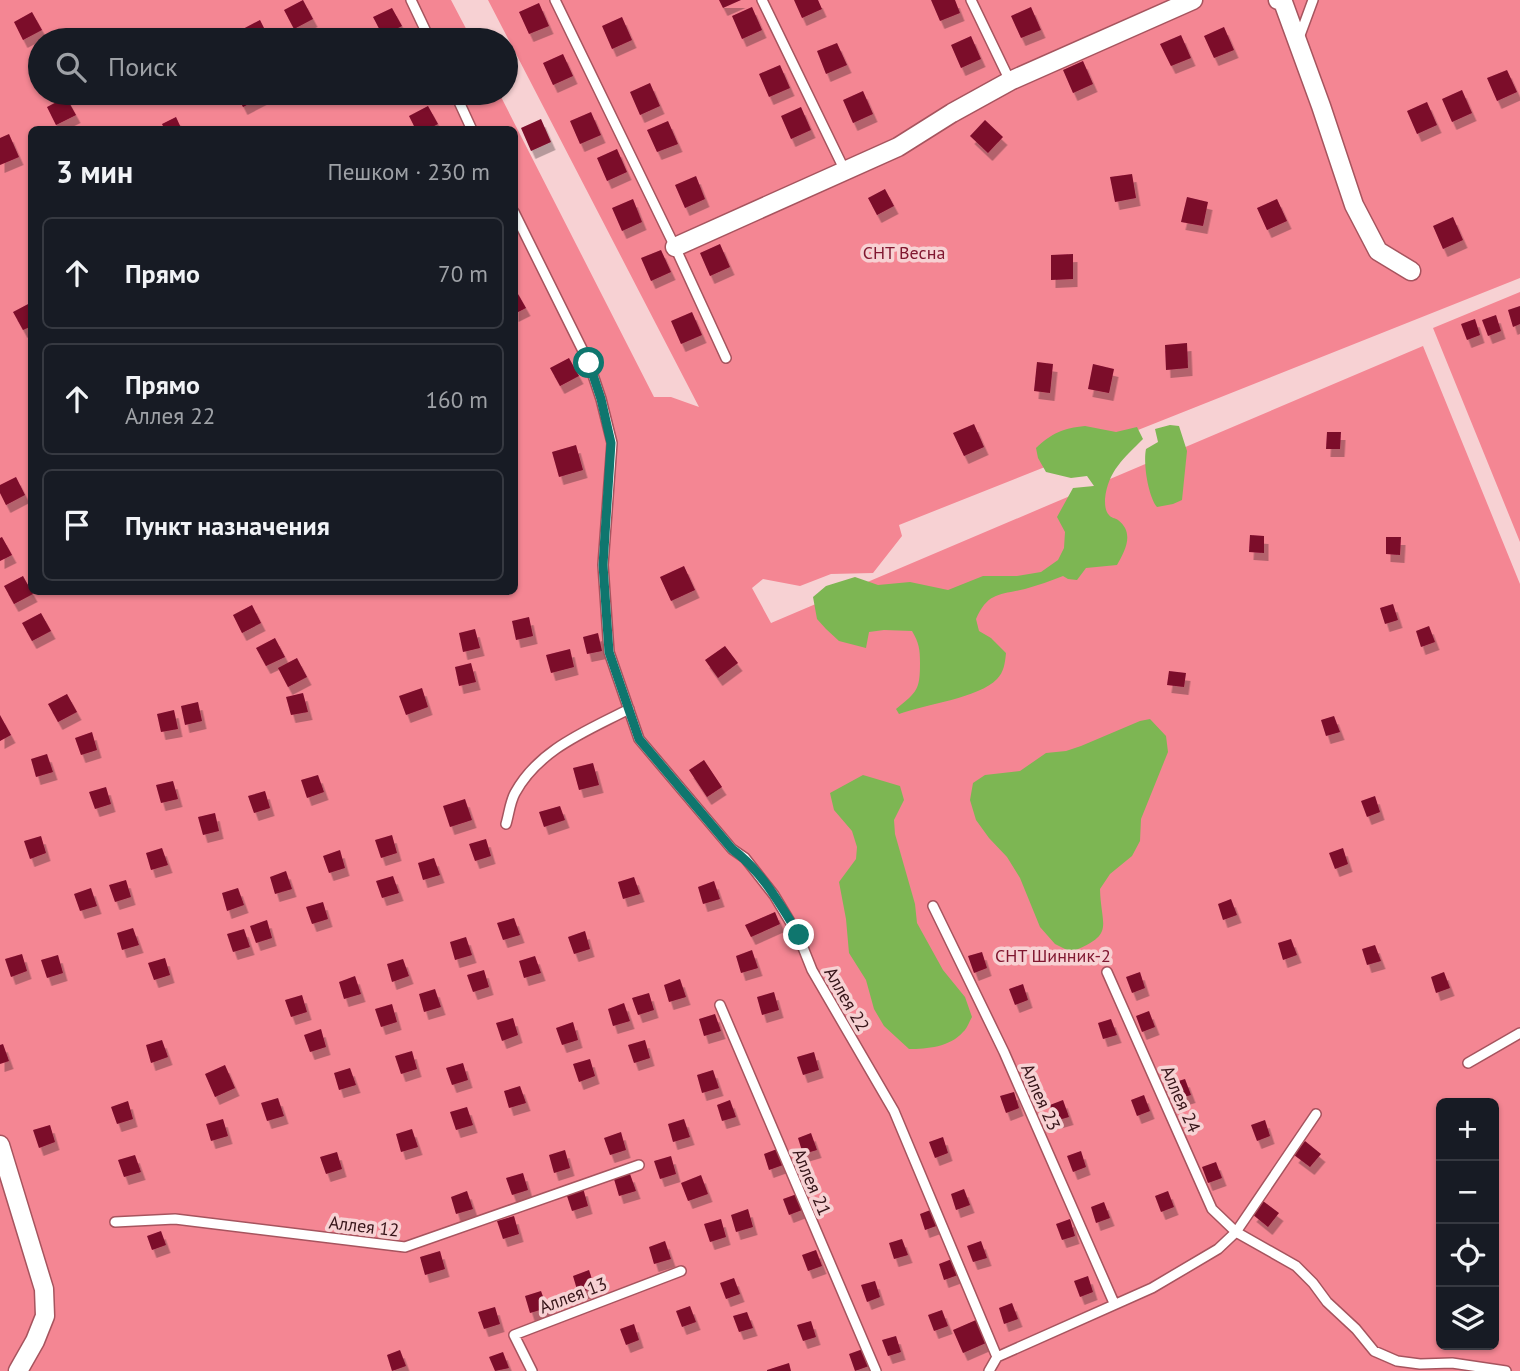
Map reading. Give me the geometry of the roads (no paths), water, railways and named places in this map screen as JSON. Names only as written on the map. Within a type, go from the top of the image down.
[{"type":"street","points":[[675,247],[898,147],[1010,81],[1173,3],[1193,0]]},
{"type":"street","points":[[1279,0],[1283,2],[1354,205],[1378,251],[1411,271]]},
{"type":"street","points":[[0,1145],[44,1289],[45,1316],[18,1371]]},
{"type":"lane","points":[[411,0],[424,28]]},
{"type":"lane","points":[[555,0],[726,358]]},
{"type":"lane","points":[[762,0],[845,171]]},
{"type":"lane","points":[[971,0],[1010,81]]},
{"type":"lane","points":[[1298,43],[1313,0]]},
{"type":"lane","points":[[461,105],[470,126]]},
{"type":"lane","name":"Аллея 22","points":[[518,220],[583,352],[601,399],[611,443],[603,565],[609,652],[639,739],[732,849],[745,858],[774,895],[799,935],[812,970],[894,1111],[997,1357]]},
{"type":"lane","points":[[506,824],[514,794],[536,763],[572,738],[629,709]]},
{"type":"lane","name":"Аллея 23","points":[[933,906],[1004,1052],[1114,1303]]},
{"type":"lane","name":"Аллея 24","points":[[1107,972],[1212,1209],[1236,1232],[1296,1266],[1374,1351],[1397,1361],[1420,1364],[1452,1363],[1506,1371]]},
{"type":"lane","name":"Аллея 21","points":[[719,1005],[876,1371]]},
{"type":"lane","points":[[1468,1063],[1520,1032]]},
{"type":"lane","points":[[989,1371],[997,1357],[1152,1288],[1218,1249],[1236,1232],[1317,1114]]},
{"type":"lane","name":"Аллея 12","points":[[115,1222],[175,1219],[405,1247],[639,1165]]},
{"type":"lane","name":"Аллея 13","points":[[532,1371],[514,1335],[681,1271]]},
{"type":"park label","name":"СНТ Весна","points":[[904,252]]},
{"type":"park label","name":"СНТ Шинник-2","points":[[1053,955]]}]
